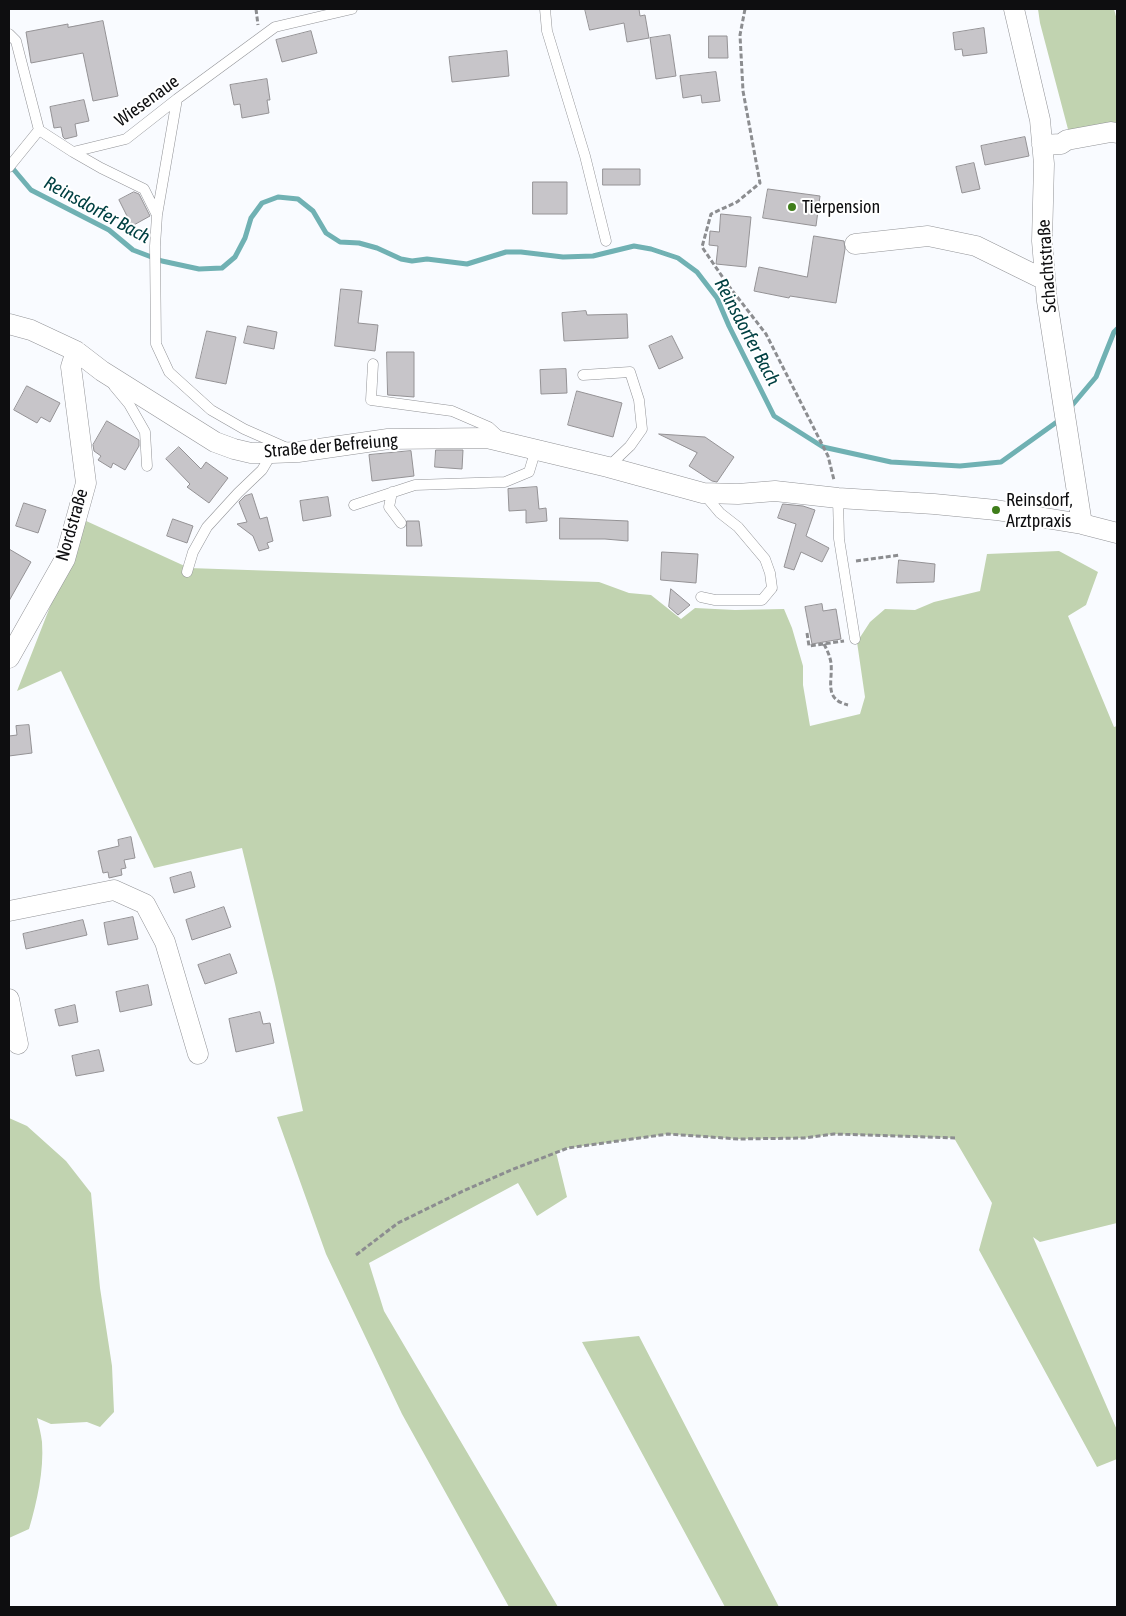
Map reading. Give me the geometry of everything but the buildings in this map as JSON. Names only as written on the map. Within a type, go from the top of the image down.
[{"type":"street","name":"Schachtstraße","points":[[1014,9],[1040,120],[1044,164],[1042,241],[1047,301],[1082,524]]},
{"type":"street","points":[[1042,146],[1061,144],[1067,140],[1117,133]]},
{"type":"street","points":[[855,244],[928,236],[976,246],[1045,280]]},
{"type":"street","name":"Straße der Befreiung","points":[[9,324],[31,330],[76,351],[111,377],[215,442],[251,453],[298,452],[388,439],[487,438],[536,448],[703,493],[738,494],[775,491],[838,498],[978,508],[1082,524],[1117,533]]},
{"type":"street","name":"Nordstraße","points":[[9,658],[65,559],[86,483],[71,367],[76,351]]},
{"type":"street","points":[[9,911],[114,890],[145,904],[165,942],[198,1054]]},
{"type":"street","points":[[9,999],[18,1044]]},
{"type":"lane","name":"Wiesenaue","points":[[73,152],[126,139],[275,27],[352,9]]},
{"type":"lane","points":[[545,9],[547,31],[586,156],[606,242]]},
{"type":"lane","points":[[12,37],[39,130],[101,168],[144,189],[157,215]]},
{"type":"lane","points":[[177,99],[157,215],[155,246],[156,344],[169,372],[211,410],[244,429],[298,452]]},
{"type":"lane","points":[[9,167],[39,130]]},
{"type":"lane","points":[[373,364],[371,400],[452,411],[489,427],[506,442]]},
{"type":"lane","points":[[583,375],[630,372],[639,400],[642,429],[630,446],[608,467]]},
{"type":"lane","points":[[111,377],[114,385],[129,404],[145,432],[147,466]]},
{"type":"lane","points":[[354,505],[416,485],[505,482],[529,472],[536,448]]},
{"type":"lane","points":[[187,572],[193,552],[207,526],[262,470],[272,453]]},
{"type":"lane","points":[[392,492],[389,507],[401,523]]},
{"type":"lane","points":[[701,597],[715,600],[762,600],[772,588],[770,573],[765,559],[738,527],[720,513],[703,493]]},
{"type":"lane","points":[[838,498],[839,539],[855,639]]},
{"type":"path","points":[[745,9],[740,35],[743,91],[760,183],[737,202],[710,214],[702,247],[728,285],[766,334],[828,456],[838,498]]},
{"type":"path","points":[[843,563],[900,555]]},
{"type":"path","points":[[807,633],[809,646],[855,639]]},
{"type":"path","points":[[824,644],[829,652],[831,663],[830,692],[835,699],[842,704],[848,705]]},
{"type":"path","points":[[356,1256],[398,1223],[479,1184],[568,1148],[668,1134],[738,1139],[804,1138],[834,1134],[954,1138]]},
{"type":"green space","points":[[1038,9],[1114,9],[1117,20],[1117,127],[1069,133]]},
{"type":"green space","points":[[84,520],[189,568],[599,582],[629,593],[651,595],[681,619],[695,608],[735,610],[784,609],[792,628],[803,666],[803,685],[810,726],[860,714],[865,697],[857,642],[870,622],[885,609],[915,610],[934,602],[980,591],[987,554],[1059,551],[1098,572],[1086,605],[1068,616],[1114,727],[1117,726],[1117,1223],[1040,1242],[1033,1237],[1117,1430],[1117,1459],[1097,1467],[979,1250],[992,1203],[954,1138],[834,1134],[804,1138],[738,1139],[668,1134],[568,1148],[556,1152],[567,1197],[537,1216],[518,1183],[369,1263],[384,1311],[558,1607],[509,1607],[402,1414],[326,1254],[277,1117],[303,1111],[242,848],[154,868],[61,671],[17,691]]},
{"type":"green space","points":[[9,1118],[27,1126],[66,1161],[91,1193],[100,1288],[112,1366],[114,1412],[100,1427],[87,1422],[51,1424],[37,1418],[42,1439],[42,1453],[41,1475],[35,1508],[29,1529],[9,1538]]},
{"type":"green space","points":[[639,1336],[779,1607],[725,1607],[582,1342]]},
{"type":"waterway","name":"Reinsdorfer Bach","points":[[9,164],[31,190],[109,230],[133,250],[162,261],[199,269],[222,268],[235,257],[245,238],[251,218],[262,203],[278,197],[298,199],[313,211],[326,233],[340,242],[359,243],[377,248],[401,259],[412,261],[427,259],[467,264],[506,252],[563,257],[593,256],[634,246],[651,249],[678,258],[697,272],[717,298],[774,416],[823,447],[891,462],[960,466],[1001,462],[1061,419]]},
{"type":"waterway","name":"Reinsdorfer Bach","points":[[1069,409],[1096,377],[1114,332],[1117,329]]},
{"type":"place","name":"Tierpension","points":[[792,207]]},
{"type":"place","name":"Reinsdorf, Arztpraxis","points":[[996,510]]}]
